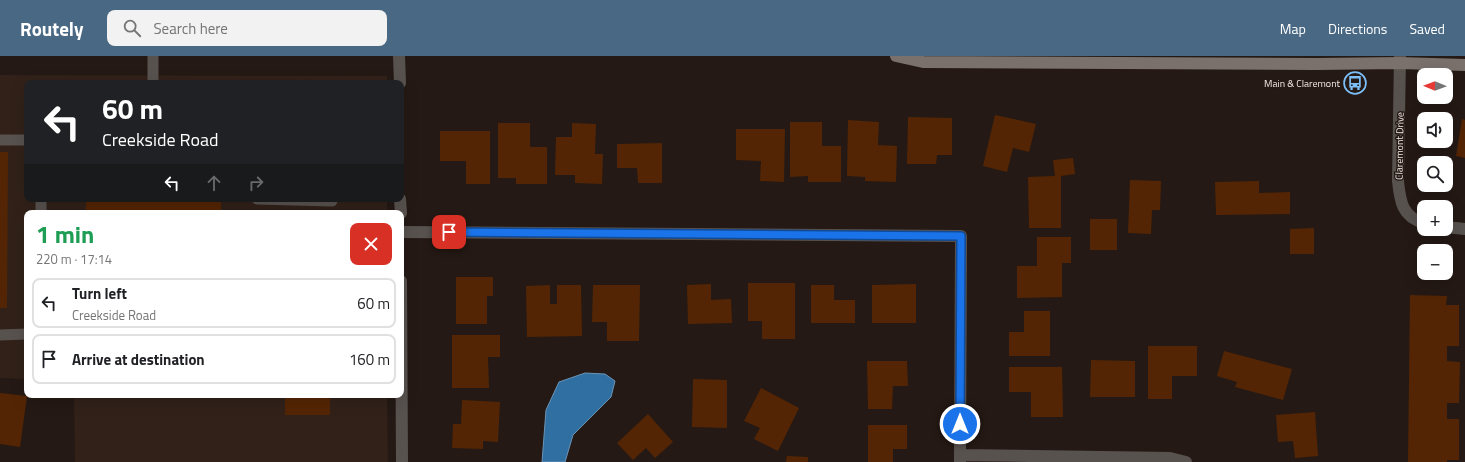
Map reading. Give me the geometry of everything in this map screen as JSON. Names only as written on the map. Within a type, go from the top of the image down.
[{"type":"main road","points":[[896,56],[923,62],[1300,64],[1400,60],[1465,65]]},
{"type":"street","points":[[400,56],[400,80]]},
{"type":"street","name":"Claremont Drive","points":[[1400,60],[1398,181],[1400,202],[1409,215],[1417,220]]},
{"type":"street","points":[[1453,228],[1465,230]]},
{"type":"street","points":[[404,232],[961,236],[960,459],[1170,458],[1186,462]]},
{"type":"street","points":[[402,398],[402,462]]},
{"type":"lane","points":[[153,56],[153,80]]},
{"type":"lane","points":[[0,140],[24,140]]},
{"type":"lane","points":[[0,335],[24,334]]},
{"type":"shaded area","points":[[0,75],[387,76],[387,80],[24,80],[24,202],[387,202],[387,210],[24,210],[24,379],[0,378]]},
{"type":"shaded area","points":[[74,398],[387,398],[388,462],[75,462]]},
{"type":"water","points":[[585,373],[605,374],[615,381],[611,397],[573,435],[565,462],[542,462],[546,410],[559,382]]},
{"type":"building","points":[[995,115],[1036,124],[1029,152],[1013,148],[1007,172],[983,166]]},
{"type":"building","points":[[908,117],[952,118],[952,155],[937,155],[936,164],[907,164]]},
{"type":"building","points":[[1462,119],[1465,120],[1465,158],[1456,156]]},
{"type":"building","points":[[848,120],[879,122],[878,145],[897,146],[896,182],[865,181],[865,177],[847,176]]},
{"type":"building","points":[[790,122],[822,122],[822,146],[841,146],[841,182],[808,182],[808,176],[790,177]]},
{"type":"building","points":[[498,123],[530,123],[530,147],[547,147],[547,184],[516,184],[516,178],[498,178]]},
{"type":"building","points":[[572,123],[596,124],[595,154],[603,154],[602,184],[575,183],[575,175],[555,175],[556,137],[572,137]]},
{"type":"building","points":[[736,129],[785,129],[784,182],[760,181],[761,161],[736,160]]},
{"type":"building","points":[[440,131],[490,131],[490,184],[466,184],[466,161],[440,161]]},
{"type":"building","points":[[662,143],[662,183],[638,183],[637,168],[617,168],[617,144]]},
{"type":"building","points":[[0,152],[8,152],[7,308],[0,308]]},
{"type":"building","points":[[1073,158],[1075,174],[1061,176],[1061,228],[1029,228],[1028,177],[1055,176],[1053,160]]},
{"type":"building","points":[[1130,180],[1161,181],[1160,210],[1152,210],[1151,234],[1128,233]]},
{"type":"building","points":[[1259,181],[1259,193],[1290,192],[1290,214],[1216,215],[1215,182]]},
{"type":"building","points":[[86,202],[221,202],[221,210],[86,210]]},
{"type":"building","points":[[1090,219],[1117,219],[1117,250],[1090,250]]},
{"type":"building","points":[[1314,228],[1314,254],[1290,254],[1290,229]]},
{"type":"building","points":[[1037,237],[1071,237],[1071,263],[1062,263],[1062,297],[1017,298],[1017,266],[1037,266]]},
{"type":"building","points":[[456,277],[493,277],[493,296],[487,296],[487,324],[456,324]]},
{"type":"building","points":[[748,283],[795,283],[795,339],[762,339],[762,321],[748,321]]},
{"type":"building","points":[[711,284],[711,300],[731,299],[732,323],[688,324],[687,285]]},
{"type":"building","points":[[916,284],[916,323],[872,323],[872,285]]},
{"type":"building","points":[[550,285],[550,304],[557,304],[557,285],[581,285],[582,336],[527,337],[526,286]]},
{"type":"building","points":[[593,285],[640,285],[639,341],[607,341],[607,322],[592,322]]},
{"type":"building","points":[[811,285],[834,285],[834,300],[855,300],[855,323],[811,323]]},
{"type":"building","points":[[1410,295],[1447,296],[1446,305],[1459,305],[1459,346],[1447,346],[1447,361],[1460,362],[1459,403],[1447,403],[1447,419],[1459,419],[1459,460],[1447,460],[1447,462],[1408,462]]},
{"type":"building","points":[[1024,311],[1050,311],[1050,356],[1009,356],[1009,332],[1024,332]]},
{"type":"building","points":[[452,335],[500,335],[500,357],[488,357],[489,388],[452,388]]},
{"type":"building","points":[[1148,346],[1197,346],[1197,376],[1172,376],[1172,399],[1148,399]]},
{"type":"building","points":[[1224,351],[1292,369],[1283,400],[1235,387],[1237,382],[1217,376]]},
{"type":"building","points":[[1091,360],[1135,361],[1135,397],[1090,397]]},
{"type":"building","points":[[867,361],[907,361],[908,386],[893,386],[892,409],[868,409]]},
{"type":"building","points":[[1009,367],[1062,367],[1063,417],[1031,417],[1031,392],[1009,392]]},
{"type":"building","points":[[693,379],[727,380],[727,428],[692,427]]},
{"type":"building","points":[[761,388],[799,408],[778,451],[754,439],[760,428],[744,421]]},
{"type":"building","points":[[0,393],[24,396],[24,398],[27,398],[20,447],[0,444]]},
{"type":"building","points":[[285,398],[330,398],[330,415],[285,415]]},
{"type":"building","points":[[462,400],[500,402],[498,442],[483,441],[483,449],[452,448],[453,424],[461,424]]},
{"type":"building","points":[[1315,412],[1318,456],[1295,458],[1293,441],[1278,442],[1276,415]]},
{"type":"building","points":[[648,414],[673,442],[655,458],[646,448],[633,460],[617,443]]},
{"type":"building","points":[[868,425],[907,425],[907,449],[893,449],[893,462],[868,462]]},
{"type":"building","points":[[787,456],[808,457],[808,462],[786,462]]},
{"type":"place","name":"Main & Claremont","points":[[1355,83]]},
{"type":"route","points":[[449,232],[961,236],[960,424]]}]
